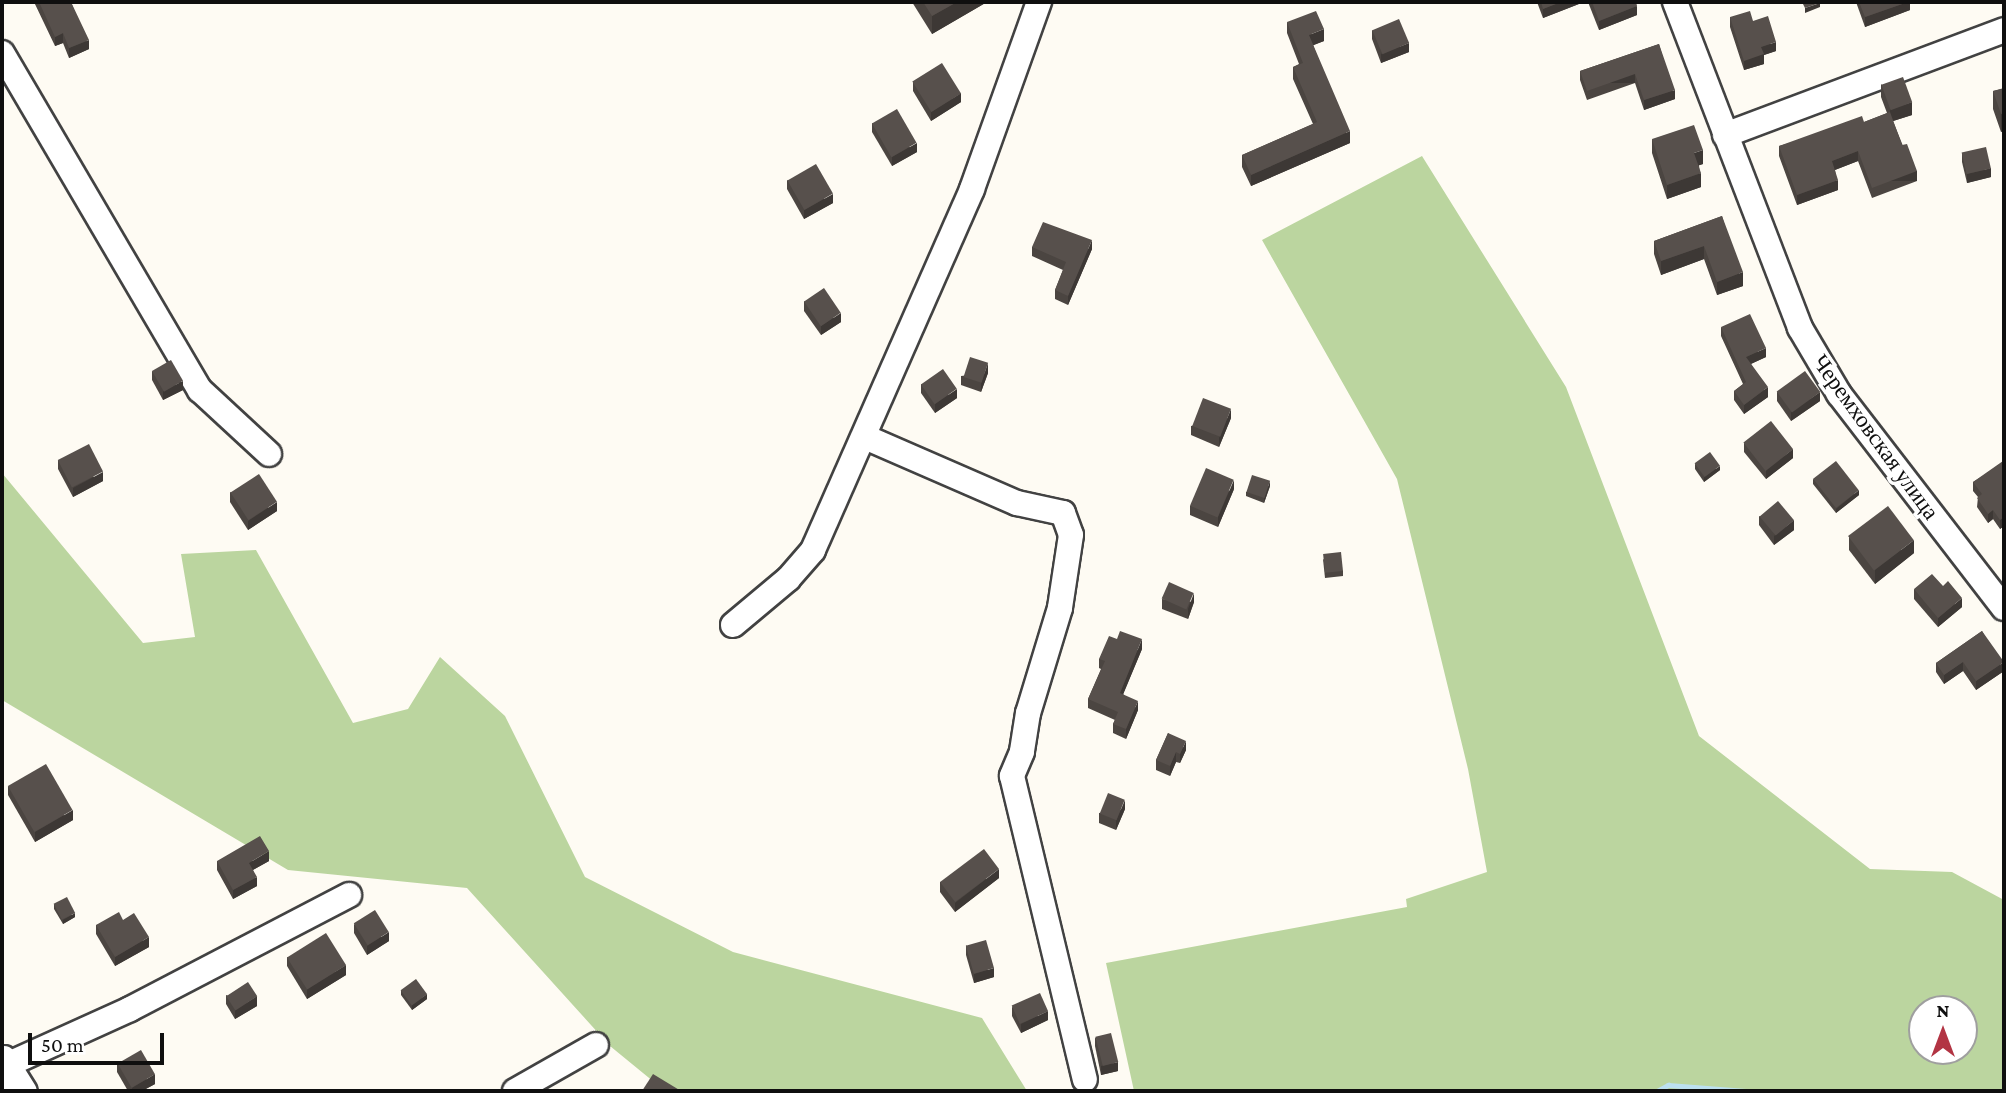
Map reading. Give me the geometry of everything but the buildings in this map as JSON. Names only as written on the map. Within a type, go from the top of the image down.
[{"type":"street","points":[[733,625],[788,579],[813,550],[972,189],[1039,2]]},
{"type":"street","name":"Черемховская улица","points":[[1675,2],[1800,328],[1839,394],[2004,608]]},
{"type":"street","points":[[1725,135],[2004,30]]},
{"type":"street","points":[[2,53],[200,390],[270,454]]},
{"type":"street","points":[[865,437],[1017,503],[1063,513],[1071,535],[1059,608],[1028,713],[1022,752],[1013,776],[1085,1079]]},
{"type":"street","points":[[5,1060],[130,1009],[349,895]]},
{"type":"street","points":[[515,1091],[596,1045]]},
{"type":"street","points":[[2,1091],[5,1060]]},
{"type":"street","points":[[5,1060],[25,1091]]},
{"type":"green space","points":[[1422,156],[1566,387],[1699,736],[1870,869],[1952,872],[2004,900],[2004,1091],[1134,1091],[1106,963],[1407,907],[1406,899],[1487,872],[1468,769],[1397,479],[1262,240]]},
{"type":"green space","points":[[2,473],[143,643],[195,637],[181,554],[256,550],[353,723],[408,709],[440,657],[505,716],[585,877],[733,952],[982,1018],[1027,1091],[665,1091],[610,1046],[467,888],[288,870],[2,700]]},
{"type":"waterway","points":[[1657,1091],[1668,1085],[1746,1091]]}]
